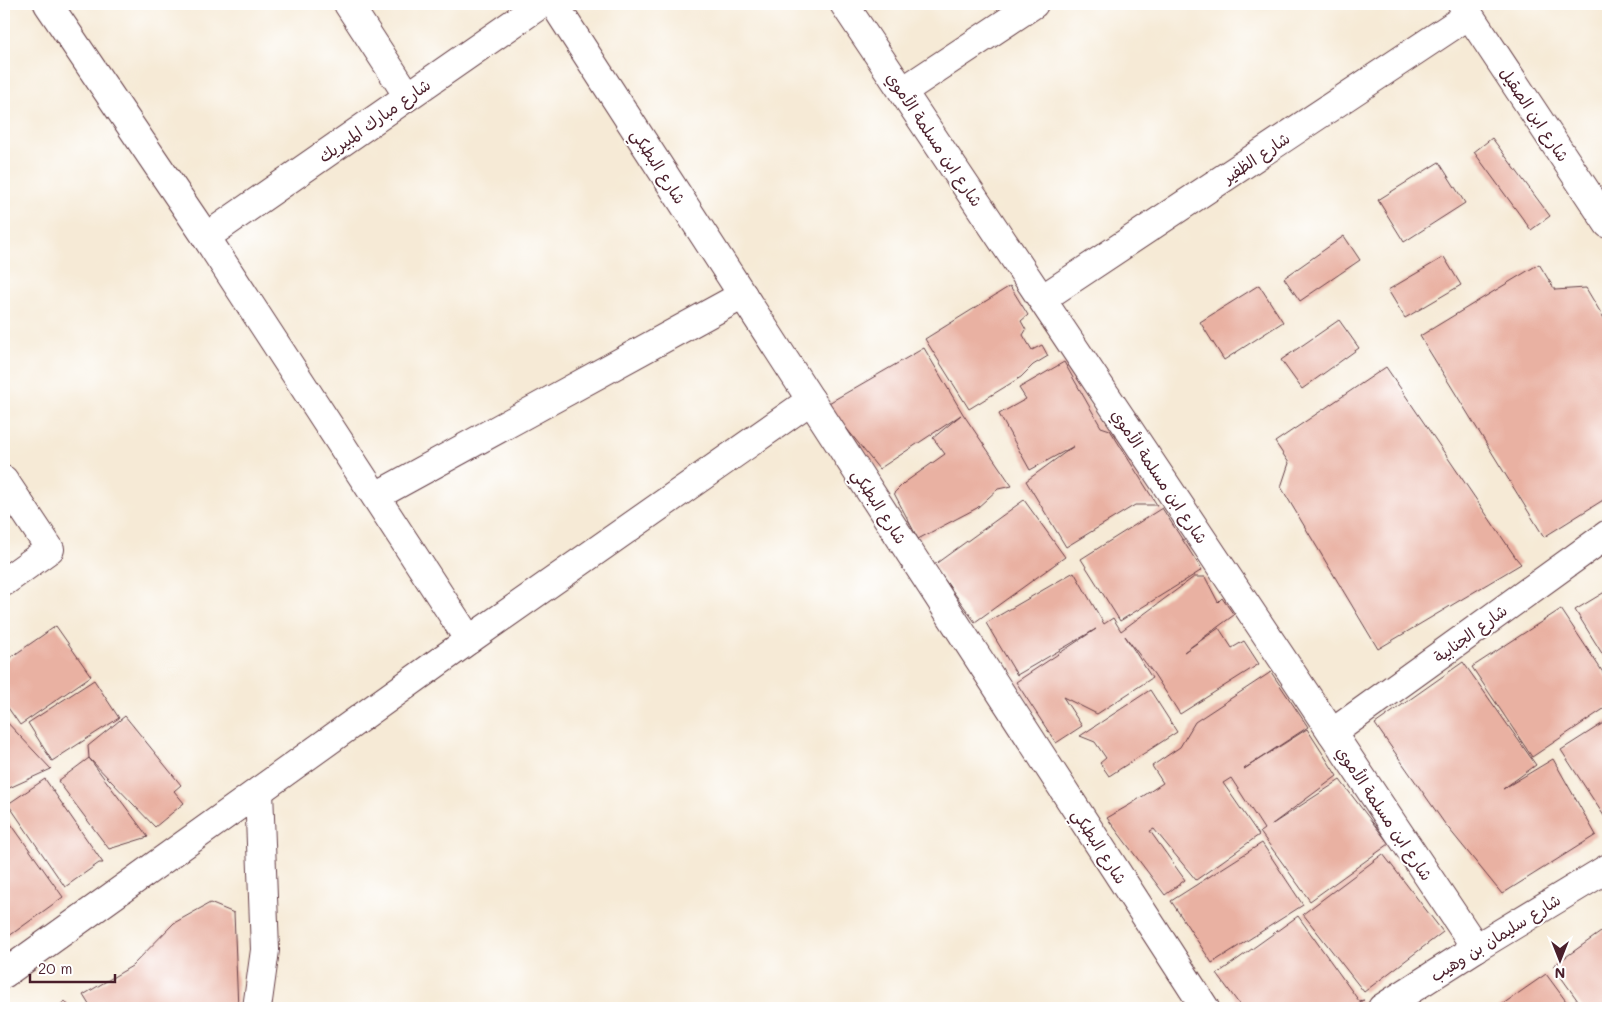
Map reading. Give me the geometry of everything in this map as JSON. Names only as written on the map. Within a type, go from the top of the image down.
[{"type":"street","points":[[48,4],[206,237],[469,640]]},
{"type":"street","points":[[348,4],[408,96]]},
{"type":"street","name":"شارع مبارك المبيريك","points":[[206,237],[541,4]]},
{"type":"street","name":"شارع البطبكي","points":[[554,4],[1205,1008]]},
{"type":"street","name":"شارع ابن مسلمة الأموي","points":[[844,4],[1476,948]]},
{"type":"street","points":[[902,91],[1034,4]]},
{"type":"street","name":"شارع ابن الصقيل","points":[[1465,9],[1608,224]]},
{"type":"street","name":"شارع الظفير","points":[[1042,299],[1465,9]]},
{"type":"street","points":[[376,496],[742,295]]},
{"type":"street","points":[[4,974],[469,640],[811,400]]},
{"type":"street","points":[[4,480],[50,550],[4,582]]},
{"type":"street","name":"شارع الجنابية","points":[[1332,733],[1608,534]]},
{"type":"street","points":[[256,1008],[265,950],[259,791]]},
{"type":"street","name":"شارع سليمان بن وهيب","points":[[1382,1008],[1476,948],[1608,868]]},
{"type":"building","points":[[1492,138],[1550,216],[1531,230],[1474,152]]},
{"type":"building","points":[[1439,162],[1465,203],[1404,242],[1378,200]]},
{"type":"building","points":[[1344,236],[1360,260],[1300,301],[1284,278]]},
{"type":"building","points":[[1444,257],[1461,285],[1405,318],[1388,290]]},
{"type":"building","points":[[1539,264],[1555,290],[1586,288],[1608,325],[1608,497],[1544,537],[1420,336]]},
{"type":"building","points":[[1259,285],[1283,322],[1224,360],[1200,322]]},
{"type":"building","points":[[1010,286],[1028,315],[1021,321],[1026,330],[1023,335],[1032,350],[1042,345],[1048,356],[1033,365],[1021,377],[969,409],[925,339]]},
{"type":"building","points":[[1339,320],[1359,348],[1302,389],[1281,360]]},
{"type":"building","points":[[924,348],[963,414],[1012,486],[998,489],[977,508],[918,539],[894,493],[904,483],[945,454],[933,438],[961,415],[879,469],[827,404]]},
{"type":"building","points":[[1064,362],[1101,427],[1110,430],[1157,505],[1135,505],[1066,547],[1026,481],[1074,446],[1030,470],[999,414],[1026,399],[1019,388]]},
{"type":"building","points":[[1386,367],[1521,564],[1378,649],[1281,487],[1289,463],[1275,442]]},
{"type":"building","points":[[1024,500],[1065,557],[975,622],[934,565]]},
{"type":"building","points":[[1162,508],[1202,570],[1120,621],[1081,559]]},
{"type":"building","points":[[1074,572],[1104,624],[1113,618],[1121,631],[1194,577],[1205,577],[1218,602],[1222,598],[1234,615],[1184,652],[1219,628],[1232,648],[1244,641],[1259,664],[1180,714],[1154,674],[1125,636],[1152,678],[1097,714],[1063,697],[1082,726],[1056,743],[1016,682],[1096,629],[1017,675],[986,623]]},
{"type":"building","points":[[1608,590],[1608,663],[1575,610]]},
{"type":"building","points":[[1561,609],[1608,680],[1608,706],[1532,757],[1472,667]]},
{"type":"building","points":[[56,626],[91,676],[20,725],[4,702],[4,662]]},
{"type":"building","points":[[1463,662],[1536,765],[1503,789],[1553,759],[1596,835],[1502,894],[1445,824],[1375,724]]},
{"type":"building","points":[[1271,672],[1308,727],[1244,769],[1307,729],[1337,776],[1271,825],[1340,780],[1389,844],[1310,901],[1260,832],[1264,829],[1231,778],[1223,783],[1259,835],[1196,880],[1154,829],[1150,831],[1185,880],[1165,895],[1107,818],[1163,783],[1152,766],[1180,747],[1195,722]]},
{"type":"building","points":[[94,680],[119,718],[52,761],[28,723]]},
{"type":"building","points":[[1150,690],[1177,732],[1109,776],[1100,763],[1106,758],[1095,742],[1080,736]]},
{"type":"building","points":[[125,716],[181,785],[174,791],[184,803],[155,827],[89,758],[88,746]]},
{"type":"building","points":[[4,719],[51,769],[7,789],[4,784]]},
{"type":"building","points":[[1608,720],[1608,822],[1561,750]]},
{"type":"building","points":[[89,758],[148,837],[109,849],[58,781]]},
{"type":"building","points":[[45,779],[103,863],[99,863],[65,887],[8,804]]},
{"type":"building","points":[[4,814],[63,897],[5,939],[4,937]]},
{"type":"building","points":[[1262,843],[1303,905],[1212,963],[1171,901]]},
{"type":"building","points":[[1383,854],[1443,932],[1364,992],[1303,914]]},
{"type":"building","points":[[210,903],[234,913],[238,1008],[91,1008],[83,995],[132,966],[174,923]]},
{"type":"building","points":[[1298,916],[1359,1001],[1364,1000],[1353,1008],[1242,1008],[1217,974]]},
{"type":"building","points":[[1608,927],[1608,1008],[1583,1008],[1553,966]]},
{"type":"building","points":[[1546,974],[1571,1008],[1497,1008]]},
{"type":"building","points":[[65,1001],[70,1008],[56,1008]]}]
